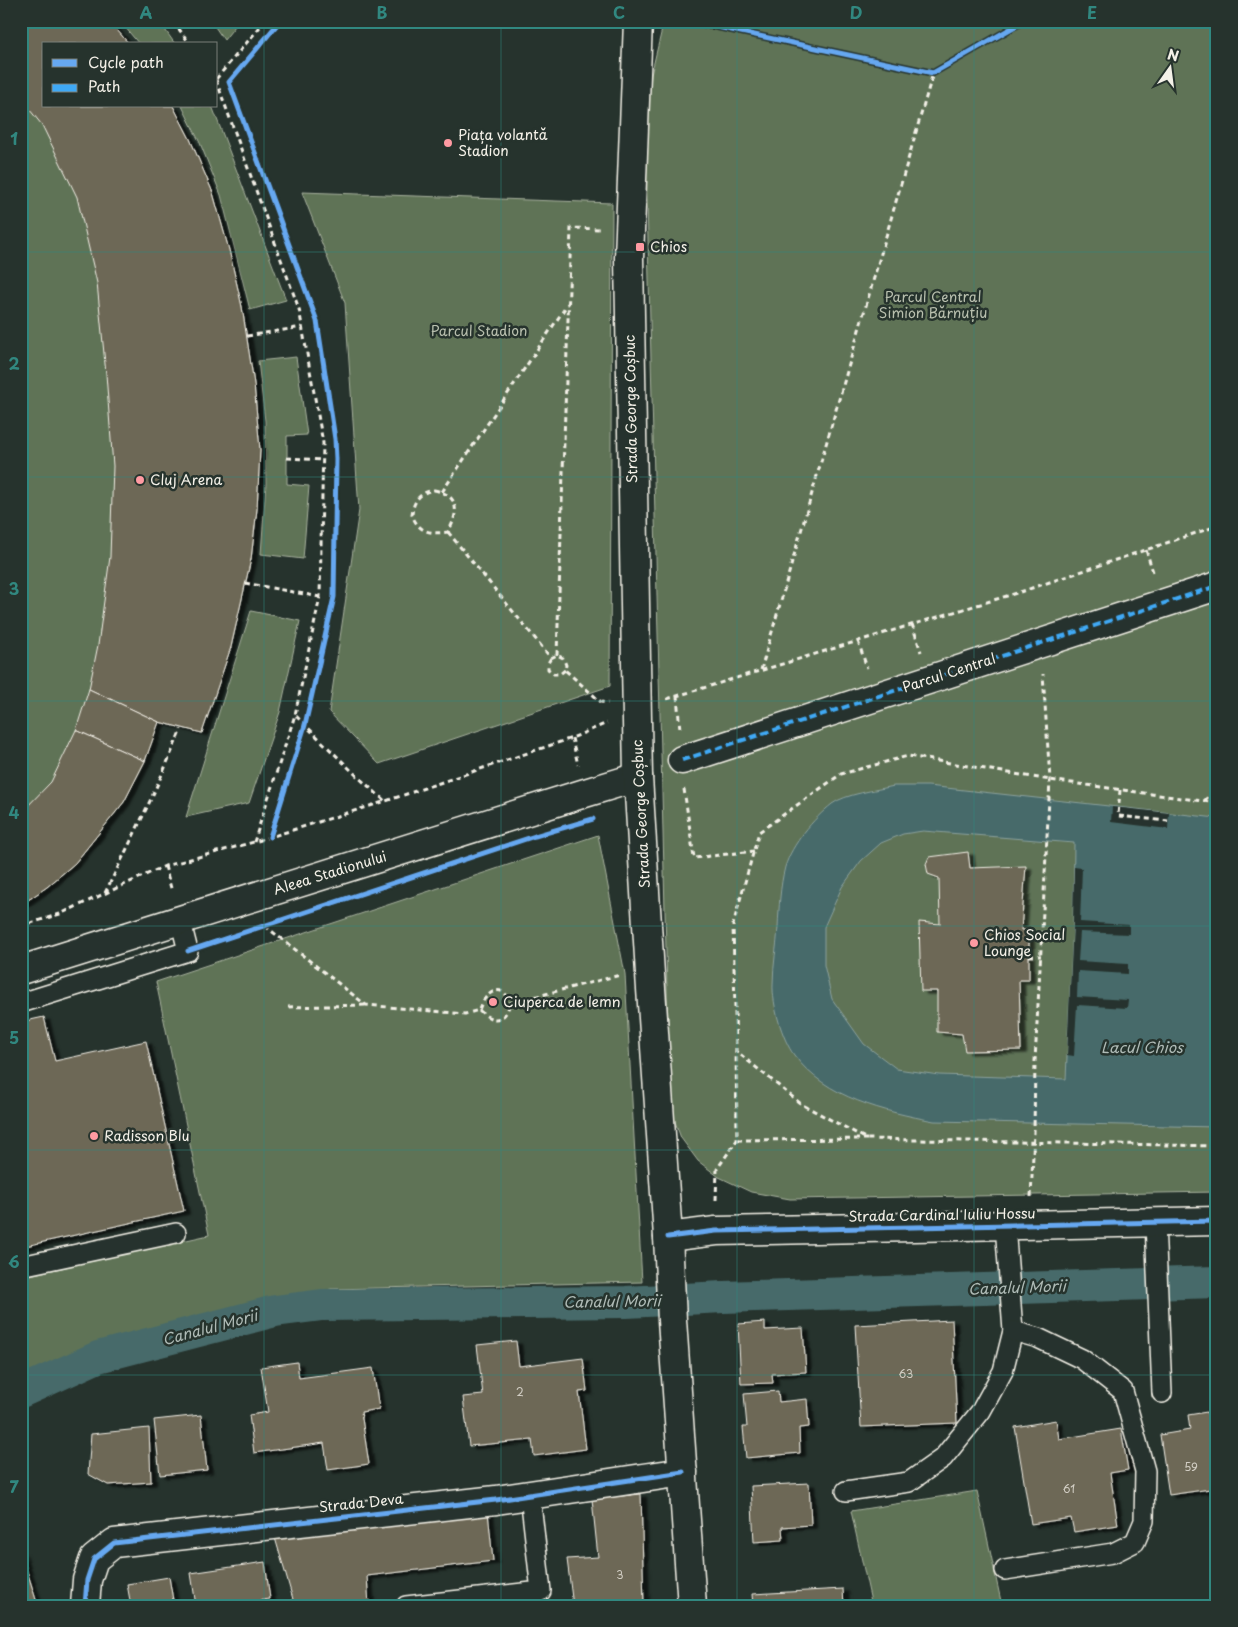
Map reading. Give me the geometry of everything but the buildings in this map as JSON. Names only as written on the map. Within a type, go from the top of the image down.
[{"type":"street","name":"Strada George Coșbuc","points":[[638,21],[630,258],[638,778],[692,1606]]},
{"type":"street","name":"Parcul Central","points":[[682,760],[1217,586]]},
{"type":"street","name":"Aleea Stadionului","points":[[21,970],[546,806],[585,792],[638,778]]},
{"type":"street","name":"Strada Cardinal Iuliu Hossu","points":[[668,1237],[716,1231],[1217,1221]]},
{"type":"street","name":"Strada Deva","points":[[85,1606],[87,1580],[94,1559],[114,1543],[530,1495],[683,1472]]},
{"type":"lane","points":[[21,1002],[188,951],[180,919]]},
{"type":"lane","points":[[1155,1222],[1162,1393]]},
{"type":"lane","points":[[846,1491],[909,1482],[943,1458],[981,1411],[1003,1371],[1013,1331],[1008,1265],[1017,1225]]},
{"type":"lane","points":[[21,1266],[176,1232]]},
{"type":"lane","points":[[1005,1570],[1113,1554],[1135,1542],[1144,1522],[1145,1471],[1123,1390],[1082,1360],[1038,1338],[1013,1331]]},
{"type":"lane","points":[[406,1606],[541,1591],[530,1495]]},
{"type":"path","points":[[173,21],[189,42]]},
{"type":"path","points":[[218,77],[265,21]]},
{"type":"path","points":[[761,670],[933,73],[941,68]]},
{"type":"path","points":[[923,71],[933,73]]},
{"type":"path","points":[[218,85],[299,309],[323,443],[320,597],[296,716],[254,842]]},
{"type":"path","points":[[557,655],[572,228],[603,229]]},
{"type":"path","points":[[442,492],[570,301]]},
{"type":"path","points":[[247,336],[302,327]]},
{"type":"path","points":[[287,458],[323,460]]},
{"type":"path","points":[[427,491],[442,492],[448,495],[455,506],[455,519],[448,532],[434,534],[420,528],[412,515],[415,501],[420,495],[427,491]]},
{"type":"path","points":[[677,696],[1020,592],[1217,526]]},
{"type":"path","points":[[448,532],[551,658]]},
{"type":"path","points":[[1146,550],[1149,556]]},
{"type":"path","points":[[245,582],[320,597]]},
{"type":"path","points":[[912,624],[915,633]]},
{"type":"path","points":[[858,641],[861,651]]},
{"type":"path","points":[[557,655],[563,658],[566,665],[565,670],[560,674],[554,674],[548,669],[548,663],[551,658],[557,655]]},
{"type":"path","points":[[565,670],[601,702]]},
{"type":"path","points":[[1017,1225],[1033,1142],[1034,1075],[1047,847],[1050,780],[1042,672]]},
{"type":"path","points":[[21,926],[60,914],[166,866],[254,842],[386,801],[572,738],[637,709]]},
{"type":"path","points":[[296,716],[357,776],[386,801]]},
{"type":"path","points":[[303,734],[308,716]]},
{"type":"path","points":[[105,893],[166,769],[181,729]]},
{"type":"path","points":[[716,1231],[717,1169],[737,1140],[733,925],[759,832],[840,774],[908,756],[1050,780],[1217,803]]},
{"type":"path","points":[[684,788],[694,858],[754,851]]},
{"type":"path","points":[[1204,801],[1217,788]]},
{"type":"path","points":[[1120,790],[1118,816],[1168,821]]},
{"type":"path","points":[[270,837],[273,828]]},
{"type":"path","points":[[256,929],[274,923]]},
{"type":"path","points":[[265,926],[366,1005]]},
{"type":"path","points":[[1029,956],[1041,956]]},
{"type":"path","points":[[510,1004],[625,974]]},
{"type":"path","points":[[498,991],[506,995],[510,1004],[507,1012],[502,1018],[498,1019],[485,1016],[479,1010],[486,995],[498,991]]},
{"type":"path","points":[[288,1007],[366,1005],[465,1014],[479,1010]]},
{"type":"path","points":[[736,1051],[800,1104],[867,1139]]},
{"type":"path","points":[[737,1140],[867,1139],[1217,1146]]},
{"type":"green space","name":"Cluj Arena","points":[[21,21],[109,21],[127,42],[42,42],[42,108],[174,108],[190,139],[213,193],[242,306],[254,384],[260,450],[257,509],[251,559],[231,647],[202,733],[158,722],[145,761],[124,802],[75,863],[47,887],[21,905]]},
{"type":"green space","points":[[120,21],[159,21],[174,42],[137,42]]},
{"type":"green space","points":[[211,21],[239,21],[224,40]]},
{"type":"green space","name":"Parcul Central Simion Bărnuțiu","points":[[664,21],[1217,21],[1217,1192],[790,1199],[751,1192],[719,1177],[698,1161],[681,1138],[670,1108],[646,161],[651,75]]},
{"type":"green space","points":[[183,108],[213,108],[286,300],[250,310],[221,195],[200,143]]},
{"type":"green space","name":"Parcul Stadion","points":[[302,192],[612,203],[610,686],[379,764],[329,712],[359,510],[345,303]]},
{"type":"green space","points":[[296,357],[307,435],[287,436],[287,484],[309,486],[303,559],[261,554],[266,484],[265,421],[258,361]]},
{"type":"green space","points":[[251,611],[300,621],[280,712],[249,803],[186,817]]},
{"type":"green space","points":[[598,835],[625,974],[642,1282],[331,1289],[227,1310],[116,1339],[21,1377],[21,1277],[209,1235],[156,982]]},
{"type":"green space","points":[[977,1491],[1002,1606],[872,1606],[851,1511]]},
{"type":"water","name":"Lacul Chios","points":[[894,786],[928,786],[1217,818],[1217,1127],[934,1121],[877,1108],[858,1101],[822,1082],[807,1070],[794,1055],[782,1031],[773,992],[780,897],[785,867],[788,858],[804,832],[832,804],[853,795]],"holes":[[[923,831],[1074,843],[1073,922],[1066,1079],[939,1075],[897,1069],[864,1044],[832,999],[824,965],[824,927],[842,887],[861,861],[881,843],[903,834]]]},
{"type":"pier","points":[[1112,807],[1169,813],[1168,829],[1111,822]]},
{"type":"pier","points":[[1074,867],[1082,868],[1080,922],[1129,925],[1129,934],[1080,932],[1078,961],[1128,964],[1128,974],[1078,971],[1077,997],[1128,1000],[1127,1008],[1077,1005],[1074,1056],[1067,1055]]},
{"type":"waterway","name":"Canalul Morii","points":[[21,1392],[98,1357],[275,1311],[322,1305],[626,1302],[723,1297],[1217,1282]]},
{"type":"marked path","points":[[682,760],[1217,586]]},
{"type":"cycle path","points":[[270,837],[305,725],[334,597],[336,459],[335,439],[317,321],[229,82],[280,21]]},
{"type":"cycle path","points":[[689,21],[933,73],[1024,21]]},
{"type":"cycle path","points":[[188,951],[535,836],[593,819]]},
{"type":"cycle path","points":[[668,1237],[716,1231],[1217,1221]]},
{"type":"cycle path","points":[[85,1606],[87,1580],[94,1559],[114,1543],[496,1500],[683,1472]]},
{"type":"place","name":"Piața volantă Stadion","points":[[448,143]]},
{"type":"place","name":"Chios","points":[[640,247]]},
{"type":"place","name":"Cluj Arena","points":[[140,480]]},
{"type":"place","name":"Chios Social Lounge","points":[[974,943]]},
{"type":"place","name":"Ciuperca de lemn","points":[[493,1002]]},
{"type":"place","name":"Radisson Blu","points":[[94,1136]]}]
